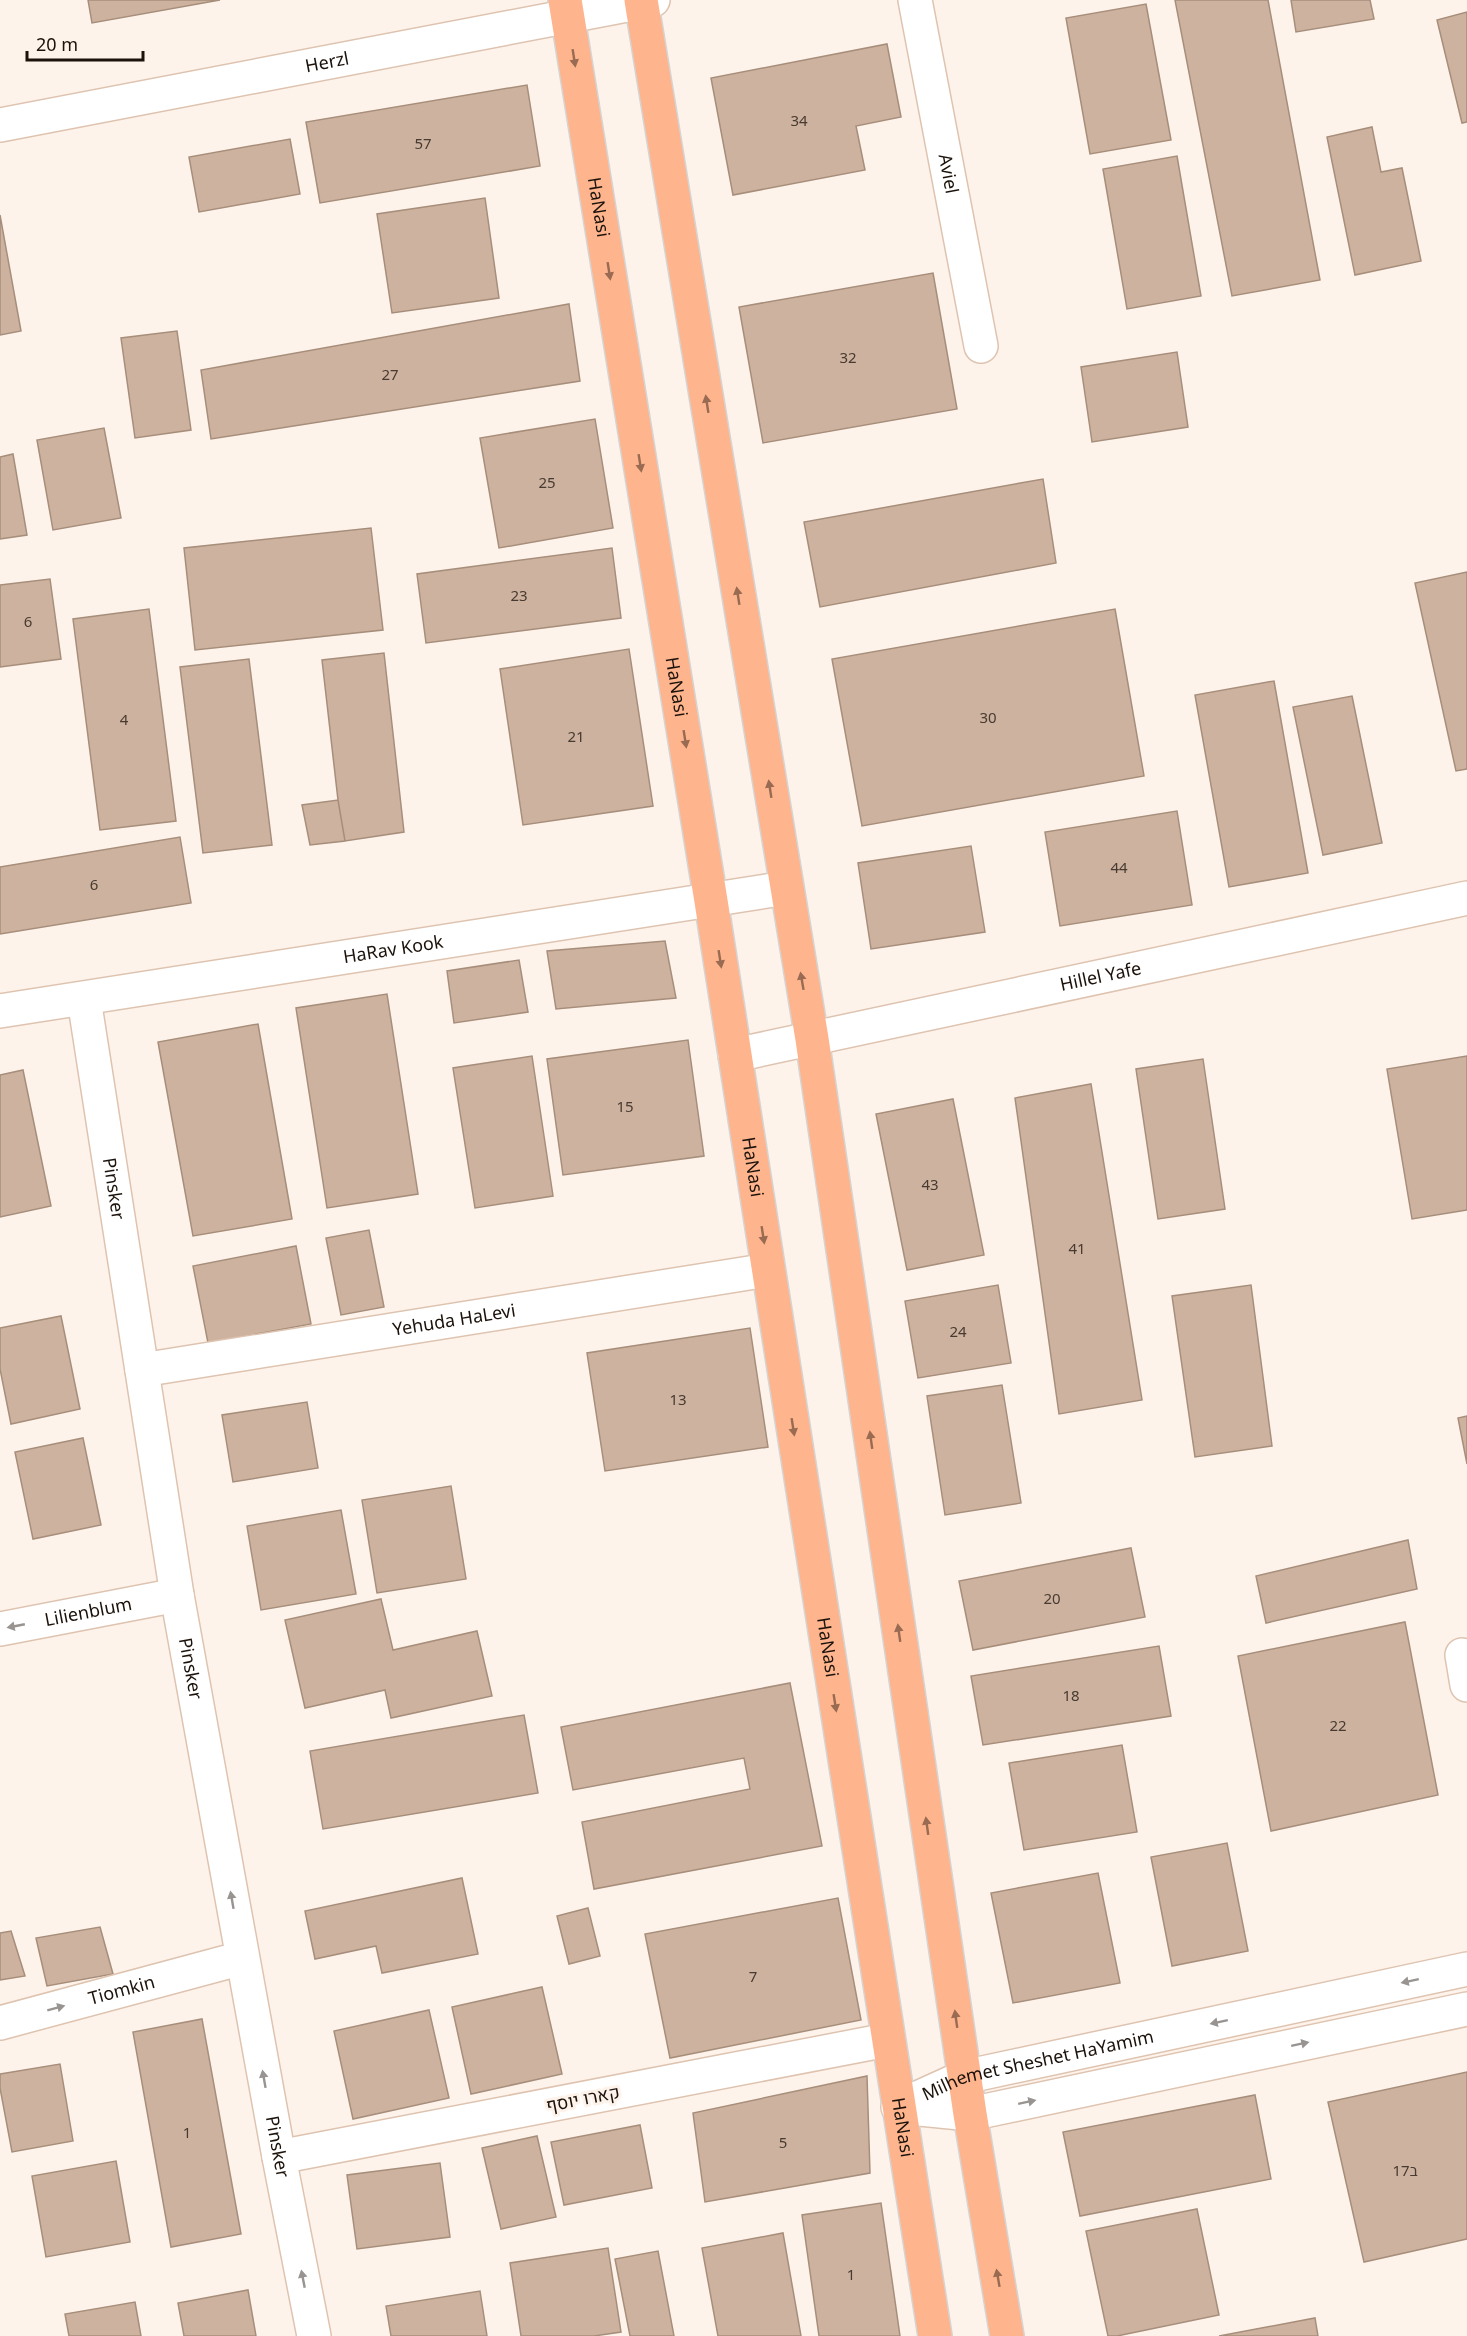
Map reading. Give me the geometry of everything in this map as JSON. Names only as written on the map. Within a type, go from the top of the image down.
[{"type":"main road","points":[[646,1],[786,888],[812,1039],[964,2077],[1007,2336]]},
{"type":"main road","name":"HaNasi","points":[[566,8],[711,901],[935,2336]]},
{"type":"street","name":"Aviel","points":[[915,0],[981,346]]},
{"type":"street","name":"Herzl","points":[[0,125],[566,8],[646,1]]},
{"type":"street","name":"HaRav Kook","points":[[0,1011],[786,888]]},
{"type":"street","name":"Hillel Yafe","points":[[735,1055],[1467,898]]},
{"type":"street","name":"Pinsker","points":[[84,999],[177,1595],[242,1958],[314,2336]]},
{"type":"street","name":"Yehuda HaLevi","points":[[142,1370],[768,1270]]},
{"type":"street","name":"Lilienblum","points":[[0,1629],[177,1595]]},
{"type":"street","name":"Tiomkin","points":[[0,2023],[242,1958]]},
{"type":"street","name":"Milhemet Sheshet HaYamim","points":[[898,2107],[964,2077],[1467,1969]]},
{"type":"street","name":"Milhemet Sheshet HaYamim","points":[[898,2107],[970,2114],[1467,2009]]},
{"type":"street","name":"קארו יוסף","points":[[279,2157],[887,2040]]},
{"type":"building","points":[[88,0],[220,0],[92,23]]},
{"type":"building","points":[[1175,0],[1268,0],[1320,280],[1232,296]]},
{"type":"building","points":[[1291,0],[1370,0],[1374,19],[1296,32]]},
{"type":"building","points":[[1146,4],[1171,140],[1090,154],[1066,18]]},
{"type":"building","points":[[1467,12],[1467,122],[1462,123],[1437,20]]},
{"type":"building","points":[[887,44],[901,117],[856,126],[865,170],[733,195],[711,78]]},
{"type":"building","points":[[527,85],[540,166],[320,203],[306,122]]},
{"type":"building","points":[[1372,127],[1381,172],[1402,168],[1421,261],[1355,275],[1327,137]]},
{"type":"building","points":[[290,139],[300,194],[199,212],[189,157]]},
{"type":"building","points":[[1177,156],[1201,296],[1127,309],[1103,169]]},
{"type":"building","points":[[485,198],[499,298],[392,313],[377,214]]},
{"type":"building","points":[[0,215],[21,331],[0,335]]},
{"type":"building","points":[[933,273],[957,409],[763,443],[739,307]]},
{"type":"building","points":[[569,304],[580,381],[211,439],[201,370]]},
{"type":"building","points":[[177,331],[191,430],[135,438],[121,338]]},
{"type":"building","points":[[1177,352],[1188,427],[1092,442],[1081,367]]},
{"type":"building","points":[[595,419],[613,528],[499,548],[480,438]]},
{"type":"building","points":[[104,428],[121,518],[53,530],[37,440]]},
{"type":"building","points":[[13,454],[27,535],[0,539],[0,457]]},
{"type":"building","points":[[1043,479],[1056,563],[820,607],[804,522]]},
{"type":"building","points":[[371,528],[383,630],[195,650],[184,548]]},
{"type":"building","points":[[612,548],[621,618],[426,643],[417,574]]},
{"type":"building","points":[[1467,572],[1467,769],[1456,771],[1415,583]]},
{"type":"building","points":[[50,579],[61,659],[0,667],[0,585]]},
{"type":"building","points":[[149,609],[176,821],[100,830],[73,619]]},
{"type":"building","points":[[1115,609],[1144,776],[862,826],[832,659]]},
{"type":"building","points":[[629,649],[653,806],[523,825],[500,669]]},
{"type":"building","points":[[384,653],[404,832],[345,841],[322,660]]},
{"type":"building","points":[[249,659],[272,845],[203,853],[180,667]]},
{"type":"building","points":[[1274,681],[1308,873],[1229,887],[1195,695]]},
{"type":"building","points":[[1352,696],[1382,843],[1323,855],[1293,707]]},
{"type":"building","points":[[338,800],[345,841],[310,845],[302,805]]},
{"type":"building","points":[[1177,811],[1192,905],[1060,926],[1045,832]]},
{"type":"building","points":[[180,837],[191,903],[0,934],[0,867]]},
{"type":"building","points":[[971,846],[985,932],[871,949],[858,863]]},
{"type":"building","points":[[665,941],[676,998],[556,1009],[547,951]]},
{"type":"building","points":[[519,960],[528,1012],[454,1023],[447,971]]},
{"type":"building","points":[[387,994],[418,1194],[327,1208],[296,1008]]},
{"type":"building","points":[[258,1024],[292,1219],[193,1236],[158,1042]]},
{"type":"building","points":[[688,1040],[704,1156],[563,1175],[547,1059]]},
{"type":"building","points":[[532,1056],[553,1196],[475,1208],[453,1068]]},
{"type":"building","points":[[1467,1056],[1467,1210],[1412,1219],[1387,1069]]},
{"type":"building","points":[[1203,1059],[1225,1209],[1158,1219],[1136,1069]]},
{"type":"building","points":[[23,1070],[51,1206],[0,1217],[0,1075]]},
{"type":"building","points":[[1091,1084],[1142,1400],[1059,1414],[1015,1098]]},
{"type":"building","points":[[953,1099],[984,1255],[907,1270],[876,1114]]},
{"type":"building","points":[[369,1230],[384,1307],[341,1315],[326,1238]]},
{"type":"building","points":[[296,1246],[311,1324],[208,1343],[193,1266]]},
{"type":"building","points":[[998,1285],[1011,1363],[918,1378],[905,1301]]},
{"type":"building","points":[[1251,1285],[1272,1446],[1195,1457],[1172,1296]]},
{"type":"building","points":[[61,1316],[80,1409],[11,1424],[0,1369],[0,1328]]},
{"type":"building","points":[[750,1328],[768,1447],[605,1471],[587,1353]]},
{"type":"building","points":[[1002,1385],[1021,1503],[945,1515],[927,1396]]},
{"type":"building","points":[[307,1402],[318,1468],[233,1482],[222,1415]]},
{"type":"building","points":[[1467,1416],[1467,1464],[1458,1418]]},
{"type":"building","points":[[83,1438],[101,1525],[33,1539],[15,1452]]},
{"type":"building","points":[[451,1486],[466,1579],[377,1593],[362,1500]]},
{"type":"building","points":[[341,1510],[356,1594],[261,1610],[247,1526]]},
{"type":"building","points":[[1408,1540],[1417,1589],[1266,1623],[1256,1576]]},
{"type":"building","points":[[1131,1548],[1145,1617],[973,1650],[959,1581]]},
{"type":"building","points":[[381,1599],[393,1650],[477,1631],[492,1696],[391,1718],[385,1690],[305,1708],[285,1620]]},
{"type":"building","points":[[1405,1622],[1438,1795],[1271,1831],[1238,1656]]},
{"type":"building","points":[[1159,1646],[1171,1716],[983,1745],[971,1676]]},
{"type":"building","points":[[790,1683],[822,1846],[594,1889],[582,1822],[750,1789],[744,1758],[573,1790],[561,1727]]},
{"type":"building","points":[[524,1715],[538,1793],[323,1829],[310,1751]]},
{"type":"building","points":[[1122,1745],[1137,1832],[1024,1850],[1009,1763]]},
{"type":"building","points":[[1227,1843],[1248,1951],[1172,1966],[1151,1857]]},
{"type":"building","points":[[1098,1873],[1120,1983],[1013,2003],[991,1893]]},
{"type":"building","points":[[462,1878],[478,1954],[382,1973],[376,1946],[315,1959],[305,1911]]},
{"type":"building","points":[[838,1898],[861,2020],[670,2058],[645,1934]]},
{"type":"building","points":[[588,1908],[600,1956],[569,1964],[557,1916]]},
{"type":"building","points":[[100,1927],[113,1974],[47,1986],[36,1938]]},
{"type":"building","points":[[11,1931],[25,1976],[0,1980],[0,1933]]},
{"type":"building","points":[[542,1987],[562,2074],[471,2094],[452,2007]]},
{"type":"building","points":[[429,2010],[449,2098],[353,2119],[334,2031]]},
{"type":"building","points":[[202,2019],[241,2234],[171,2247],[133,2032]]},
{"type":"building","points":[[60,2064],[73,2141],[12,2152],[0,2088],[0,2074]]},
{"type":"building","points":[[1467,2072],[1467,2239],[1364,2262],[1328,2102]]},
{"type":"building","points":[[867,2076],[870,2173],[705,2202],[693,2113]]},
{"type":"building","points":[[1255,2095],[1271,2179],[1080,2216],[1063,2132]]},
{"type":"building","points":[[640,2125],[652,2188],[564,2205],[551,2142]]},
{"type":"building","points":[[537,2136],[556,2217],[501,2229],[482,2148]]},
{"type":"building","points":[[116,2161],[130,2242],[46,2257],[32,2176]]},
{"type":"building","points":[[440,2163],[450,2237],[357,2249],[347,2175]]},
{"type":"building","points":[[881,2203],[900,2336],[819,2336],[802,2215]]},
{"type":"building","points":[[1197,2209],[1219,2315],[1108,2336],[1086,2231]]},
{"type":"building","points":[[783,2233],[801,2336],[718,2336],[702,2248]]},
{"type":"building","points":[[608,2248],[621,2332],[594,2336],[521,2336],[510,2263]]},
{"type":"building","points":[[658,2251],[674,2336],[630,2336],[615,2259]]},
{"type":"building","points":[[248,2290],[256,2336],[184,2336],[178,2303]]},
{"type":"building","points":[[480,2291],[487,2336],[391,2336],[386,2306]]},
{"type":"building","points":[[135,2302],[141,2336],[69,2336],[65,2314]]},
{"type":"building","points":[[1315,2318],[1318,2336],[1219,2336]]}]
